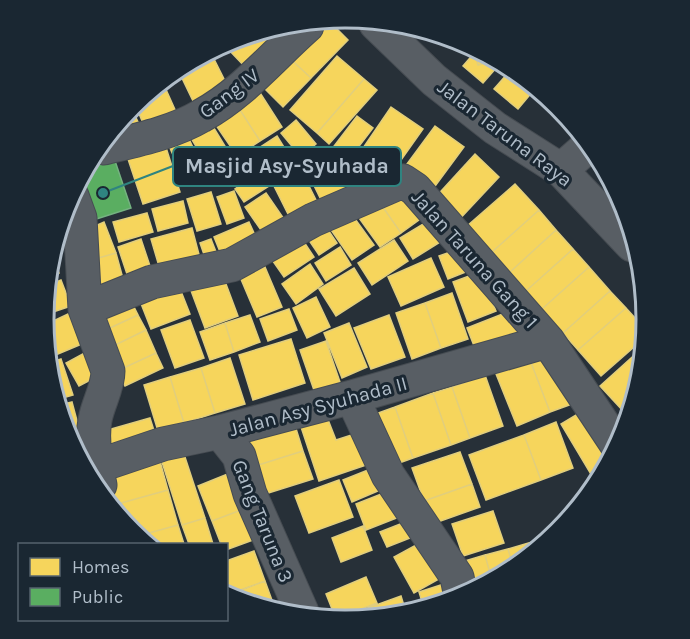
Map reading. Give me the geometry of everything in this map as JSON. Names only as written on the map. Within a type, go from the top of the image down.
[{"type":"street","name":"Jalan Taruna Raya","points":[[383,31],[434,80],[495,128],[561,170],[624,238]]},
{"type":"street","name":"Gang IV","points":[[111,146],[152,136],[202,116],[250,81],[301,32]]},
{"type":"street","points":[[561,170],[582,151]]},
{"type":"street","name":"Jalan Taruna Gang 1","points":[[85,309],[152,282],[232,265],[314,220],[403,181],[415,189],[548,341],[611,437]]},
{"type":"street","points":[[73,217],[85,309],[108,370],[108,380],[94,421],[95,468]]},
{"type":"street","name":"Jalan Asy Syuhada II","points":[[98,473],[163,444],[220,432],[352,397],[548,341]]},
{"type":"street","points":[[352,397],[388,475],[457,577],[459,587]]},
{"type":"street","name":"Gang Taruna 3","points":[[220,432],[238,456],[250,494],[300,607]]},
{"type":"building: Homes","points":[[336,28],[348,40],[311,78],[284,53],[305,31]]},
{"type":"building: Homes","points":[[289,34],[249,71],[231,52],[251,44]]},
{"type":"building: Homes","points":[[284,53],[311,78],[283,107],[257,81]]},
{"type":"building: Homes","points":[[337,56],[364,79],[317,133],[290,110]]},
{"type":"building: Homes","points":[[470,57],[495,70],[483,83],[463,66]]},
{"type":"building: Homes","points":[[214,60],[228,87],[194,103],[182,79]]},
{"type":"building: Homes","points":[[505,77],[530,95],[518,109],[494,89]]},
{"type":"building: Homes","points":[[364,79],[377,90],[329,144],[317,133]]},
{"type":"building: Homes","points":[[255,85],[282,127],[260,141],[233,99]]},
{"type":"building: Homes","points":[[166,90],[177,114],[145,128],[139,114]]},
{"type":"building: Homes","points":[[233,99],[260,141],[237,156],[209,115]]},
{"type":"building: Homes","points":[[391,107],[423,129],[394,170],[363,148]]},
{"type":"building: Homes","points":[[357,116],[373,128],[347,162],[331,150]]},
{"type":"building: Homes","points":[[136,117],[138,122],[127,127]]},
{"type":"building: Homes","points":[[209,120],[231,156],[209,168],[188,133]]},
{"type":"building: Homes","points":[[296,120],[316,144],[301,157],[281,133]]},
{"type":"building: Homes","points":[[435,126],[464,147],[430,193],[401,172]]},
{"type":"building: Homes","points":[[277,136],[287,152],[262,169],[251,153]]},
{"type":"building: Homes","points":[[189,139],[205,173],[185,182],[170,148]]},
{"type":"building: Homes","points":[[164,141],[180,192],[143,204],[126,153]]},
{"type":"building: Homes","points":[[330,149],[352,194],[325,208],[303,163]]},
{"type":"building: Homes","points":[[475,154],[499,177],[456,223],[432,201]]},
{"type":"building: Homes","points":[[295,158],[321,210],[293,224],[267,172]]},
{"type":"building: Homes","points":[[372,162],[382,182],[359,194],[349,175]]},
{"type":"building: Homes","points":[[259,172],[269,186],[244,202],[235,189]]},
{"type":"building: Homes","points":[[515,184],[539,210],[492,252],[467,226]]},
{"type":"building: Homes","points":[[402,188],[423,217],[401,233],[380,203]]},
{"type":"building: Homes","points":[[234,191],[244,218],[227,224],[217,197]]},
{"type":"building: Homes","points":[[211,192],[221,224],[197,231],[187,199]]},
{"type":"building: Homes","points":[[266,193],[284,219],[263,233],[245,207]]},
{"type":"building: Homes","points":[[183,201],[188,223],[158,231],[152,209]]},
{"type":"building: Homes","points":[[380,203],[401,233],[380,247],[359,218]]},
{"type":"building: Homes","points":[[539,210],[556,230],[509,273],[492,252]]},
{"type":"building: Homes","points":[[350,212],[374,245],[352,260],[329,227]]},
{"type":"building: Homes","points":[[147,213],[153,232],[119,242],[113,222]]},
{"type":"building: Homes","points":[[433,218],[445,239],[413,259],[400,238]]},
{"type":"building: Homes","points":[[322,221],[337,243],[319,255],[304,233]]},
{"type":"building: Homes","points":[[104,222],[116,253],[84,262],[84,231]]},
{"type":"building: Homes","points":[[249,222],[261,248],[225,264],[214,237]]},
{"type":"building: Homes","points":[[192,228],[201,262],[161,273],[151,239]]},
{"type":"building: Homes","points":[[556,230],[573,249],[526,291],[509,273]]},
{"type":"building: Homes","points":[[300,236],[314,257],[284,277],[270,257]]},
{"type":"building: Homes","points":[[141,239],[153,275],[130,283],[118,247]]},
{"type":"building: Homes","points":[[211,239],[220,262],[208,266],[200,243]]},
{"type":"building: Homes","points":[[394,240],[408,261],[372,285],[358,263]]},
{"type":"building: Homes","points":[[340,247],[351,265],[326,281],[315,263]]},
{"type":"building: Homes","points":[[459,249],[468,271],[448,279],[439,256]]},
{"type":"building: Homes","points":[[573,249],[589,267],[542,309],[526,291]]},
{"type":"building: Homes","points":[[116,253],[125,286],[91,295],[84,262]]},
{"type":"building: Homes","points":[[431,258],[444,287],[401,306],[388,277]]},
{"type":"building: Homes","points":[[310,264],[323,284],[296,304],[282,284]]},
{"type":"building: Homes","points":[[265,267],[282,307],[257,317],[240,277]]},
{"type":"building: Homes","points":[[589,267],[610,291],[563,333],[542,309]]},
{"type":"building: Homes","points":[[354,268],[370,294],[336,316],[319,289]]},
{"type":"building: Homes","points":[[480,272],[496,311],[468,322],[453,282]]},
{"type":"building: Homes","points":[[223,276],[238,316],[205,328],[190,288]]},
{"type":"building: Homes","points":[[61,280],[71,306],[54,312],[55,300],[56,282]]},
{"type":"building: Homes","points":[[177,281],[190,314],[151,329],[138,296]]},
{"type":"building: Homes","points":[[610,291],[626,308],[578,350],[563,333]]},
{"type":"building: Homes","points":[[452,293],[468,339],[441,348],[425,303]]},
{"type":"building: Homes","points":[[129,297],[138,315],[99,333],[91,315]]},
{"type":"building: Homes","points":[[316,297],[330,327],[307,338],[293,308]]},
{"type":"building: Homes","points":[[425,303],[441,348],[412,359],[396,313]]},
{"type":"building: Homes","points":[[626,308],[636,319],[635,346],[601,376],[578,350]]},
{"type":"building: Homes","points":[[289,309],[297,330],[268,341],[260,319]]},
{"type":"building: Homes","points":[[515,309],[526,338],[478,356],[467,328]]},
{"type":"building: Homes","points":[[70,313],[84,343],[56,355],[54,321]]},
{"type":"building: Homes","points":[[138,315],[146,330],[107,349],[99,333]]},
{"type":"building: Homes","points":[[250,315],[260,342],[234,352],[225,323]]},
{"type":"building: Homes","points":[[389,315],[405,357],[371,369],[354,328]]},
{"type":"building: Homes","points":[[190,320],[204,358],[175,368],[161,330]]},
{"type":"building: Homes","points":[[225,323],[234,352],[210,360],[200,332]]},
{"type":"building: Homes","points":[[349,323],[367,367],[342,378],[324,333]]},
{"type":"building: Homes","points":[[146,330],[156,353],[117,371],[107,349]]},
{"type":"building: Homes","points":[[291,339],[305,383],[253,400],[239,355]]},
{"type":"building: Homes","points":[[326,341],[341,385],[315,393],[300,350]]},
{"type":"building: Homes","points":[[90,350],[102,374],[79,386],[66,363]]},
{"type":"building: Homes","points":[[551,352],[572,404],[550,412],[530,360]]},
{"type":"building: Homes","points":[[156,353],[163,368],[125,386],[117,371]]},
{"type":"building: Homes","points":[[634,355],[622,410],[600,386]]},
{"type":"building: Homes","points":[[230,358],[245,404],[215,413],[201,368]]},
{"type":"building: Homes","points":[[61,359],[73,395],[65,397],[57,360]]},
{"type":"building: Homes","points":[[530,360],[550,412],[517,426],[496,374]]},
{"type":"building: Homes","points":[[201,368],[215,413],[184,423],[170,377]]},
{"type":"building: Homes","points":[[485,375],[503,426],[470,438],[452,387]]},
{"type":"building: Homes","points":[[170,377],[184,423],[158,431],[144,385]]},
{"type":"building: Homes","points":[[452,387],[470,438],[451,445],[433,393]]},
{"type":"building: Homes","points":[[433,393],[451,445],[413,458],[395,407]]},
{"type":"building: Homes","points":[[72,402],[85,449],[76,431],[66,403]]},
{"type":"building: Homes","points":[[395,407],[413,458],[388,467],[370,416]]},
{"type":"building: Homes","points":[[586,409],[608,445],[591,474],[561,424]]},
{"type":"building: Homes","points":[[327,417],[336,440],[361,432],[372,463],[319,481],[301,427]]},
{"type":"building: Homes","points":[[150,418],[157,440],[104,456],[97,433]]},
{"type":"building: Homes","points":[[293,419],[303,451],[255,466],[245,434]]},
{"type":"building: Homes","points":[[556,422],[573,468],[541,480],[524,435]]},
{"type":"building: Homes","points":[[524,435],[541,480],[486,500],[469,455]]},
{"type":"building: Homes","points":[[183,451],[205,518],[182,525],[161,459]]},
{"type":"building: Homes","points":[[303,451],[313,479],[265,494],[255,466]]},
{"type":"building: Homes","points":[[460,452],[472,484],[424,501],[412,468]]},
{"type":"building: Homes","points":[[158,454],[168,490],[120,503],[109,490],[103,470]]},
{"type":"building: Homes","points":[[378,466],[387,487],[352,502],[343,480]]},
{"type":"building: Homes","points":[[235,471],[249,507],[212,521],[198,486]]},
{"type":"building: Homes","points":[[339,480],[353,517],[309,533],[295,496]]},
{"type":"building: Homes","points":[[472,484],[480,507],[432,524],[424,501]]},
{"type":"building: Homes","points":[[394,489],[404,515],[366,530],[356,504]]},
{"type":"building: Homes","points":[[168,490],[178,525],[148,533],[120,503]]},
{"type":"building: Homes","points":[[249,507],[261,537],[228,549],[228,543],[221,543],[212,521]]},
{"type":"building: Homes","points":[[493,511],[504,543],[463,556],[452,524]]},
{"type":"building: Homes","points":[[205,518],[213,543],[189,543],[182,525]]},
{"type":"building: Homes","points":[[413,519],[420,534],[387,547],[380,532]]},
{"type":"building: Homes","points":[[178,525],[184,543],[159,543],[148,533]]},
{"type":"building: Homes","points":[[363,526],[372,550],[341,562],[332,538]]},
{"type":"building: Homes","points":[[427,539],[446,575],[414,593],[394,557]]},
{"type":"building: Homes","points":[[532,542],[511,558],[508,549]]},
{"type":"building: Homes","points":[[508,549],[511,558],[490,572],[485,555]]},
{"type":"building: Homes","points":[[254,551],[265,581],[239,590],[228,585],[228,560]]},
{"type":"building: Homes","points":[[485,555],[490,572],[464,584],[458,563]]},
{"type":"building: Homes","points":[[366,577],[377,603],[359,610],[332,610],[326,594]]},
{"type":"building: Homes","points":[[265,581],[272,602],[251,595],[240,591]]},
{"type":"building: Homes","points":[[453,581],[455,588],[422,600],[419,592]]},
{"type":"building: Homes","points":[[401,596],[404,605],[369,610]]},
{"type":"building: Homes","points":[[290,598],[294,606],[288,605],[278,603]]},
{"type":"building: Public","points":[[112,152],[131,208],[90,221],[82,196],[106,154]]},
{"type":"place","name":"Masjid Asy-Syuhada","points":[[103,193]]}]
